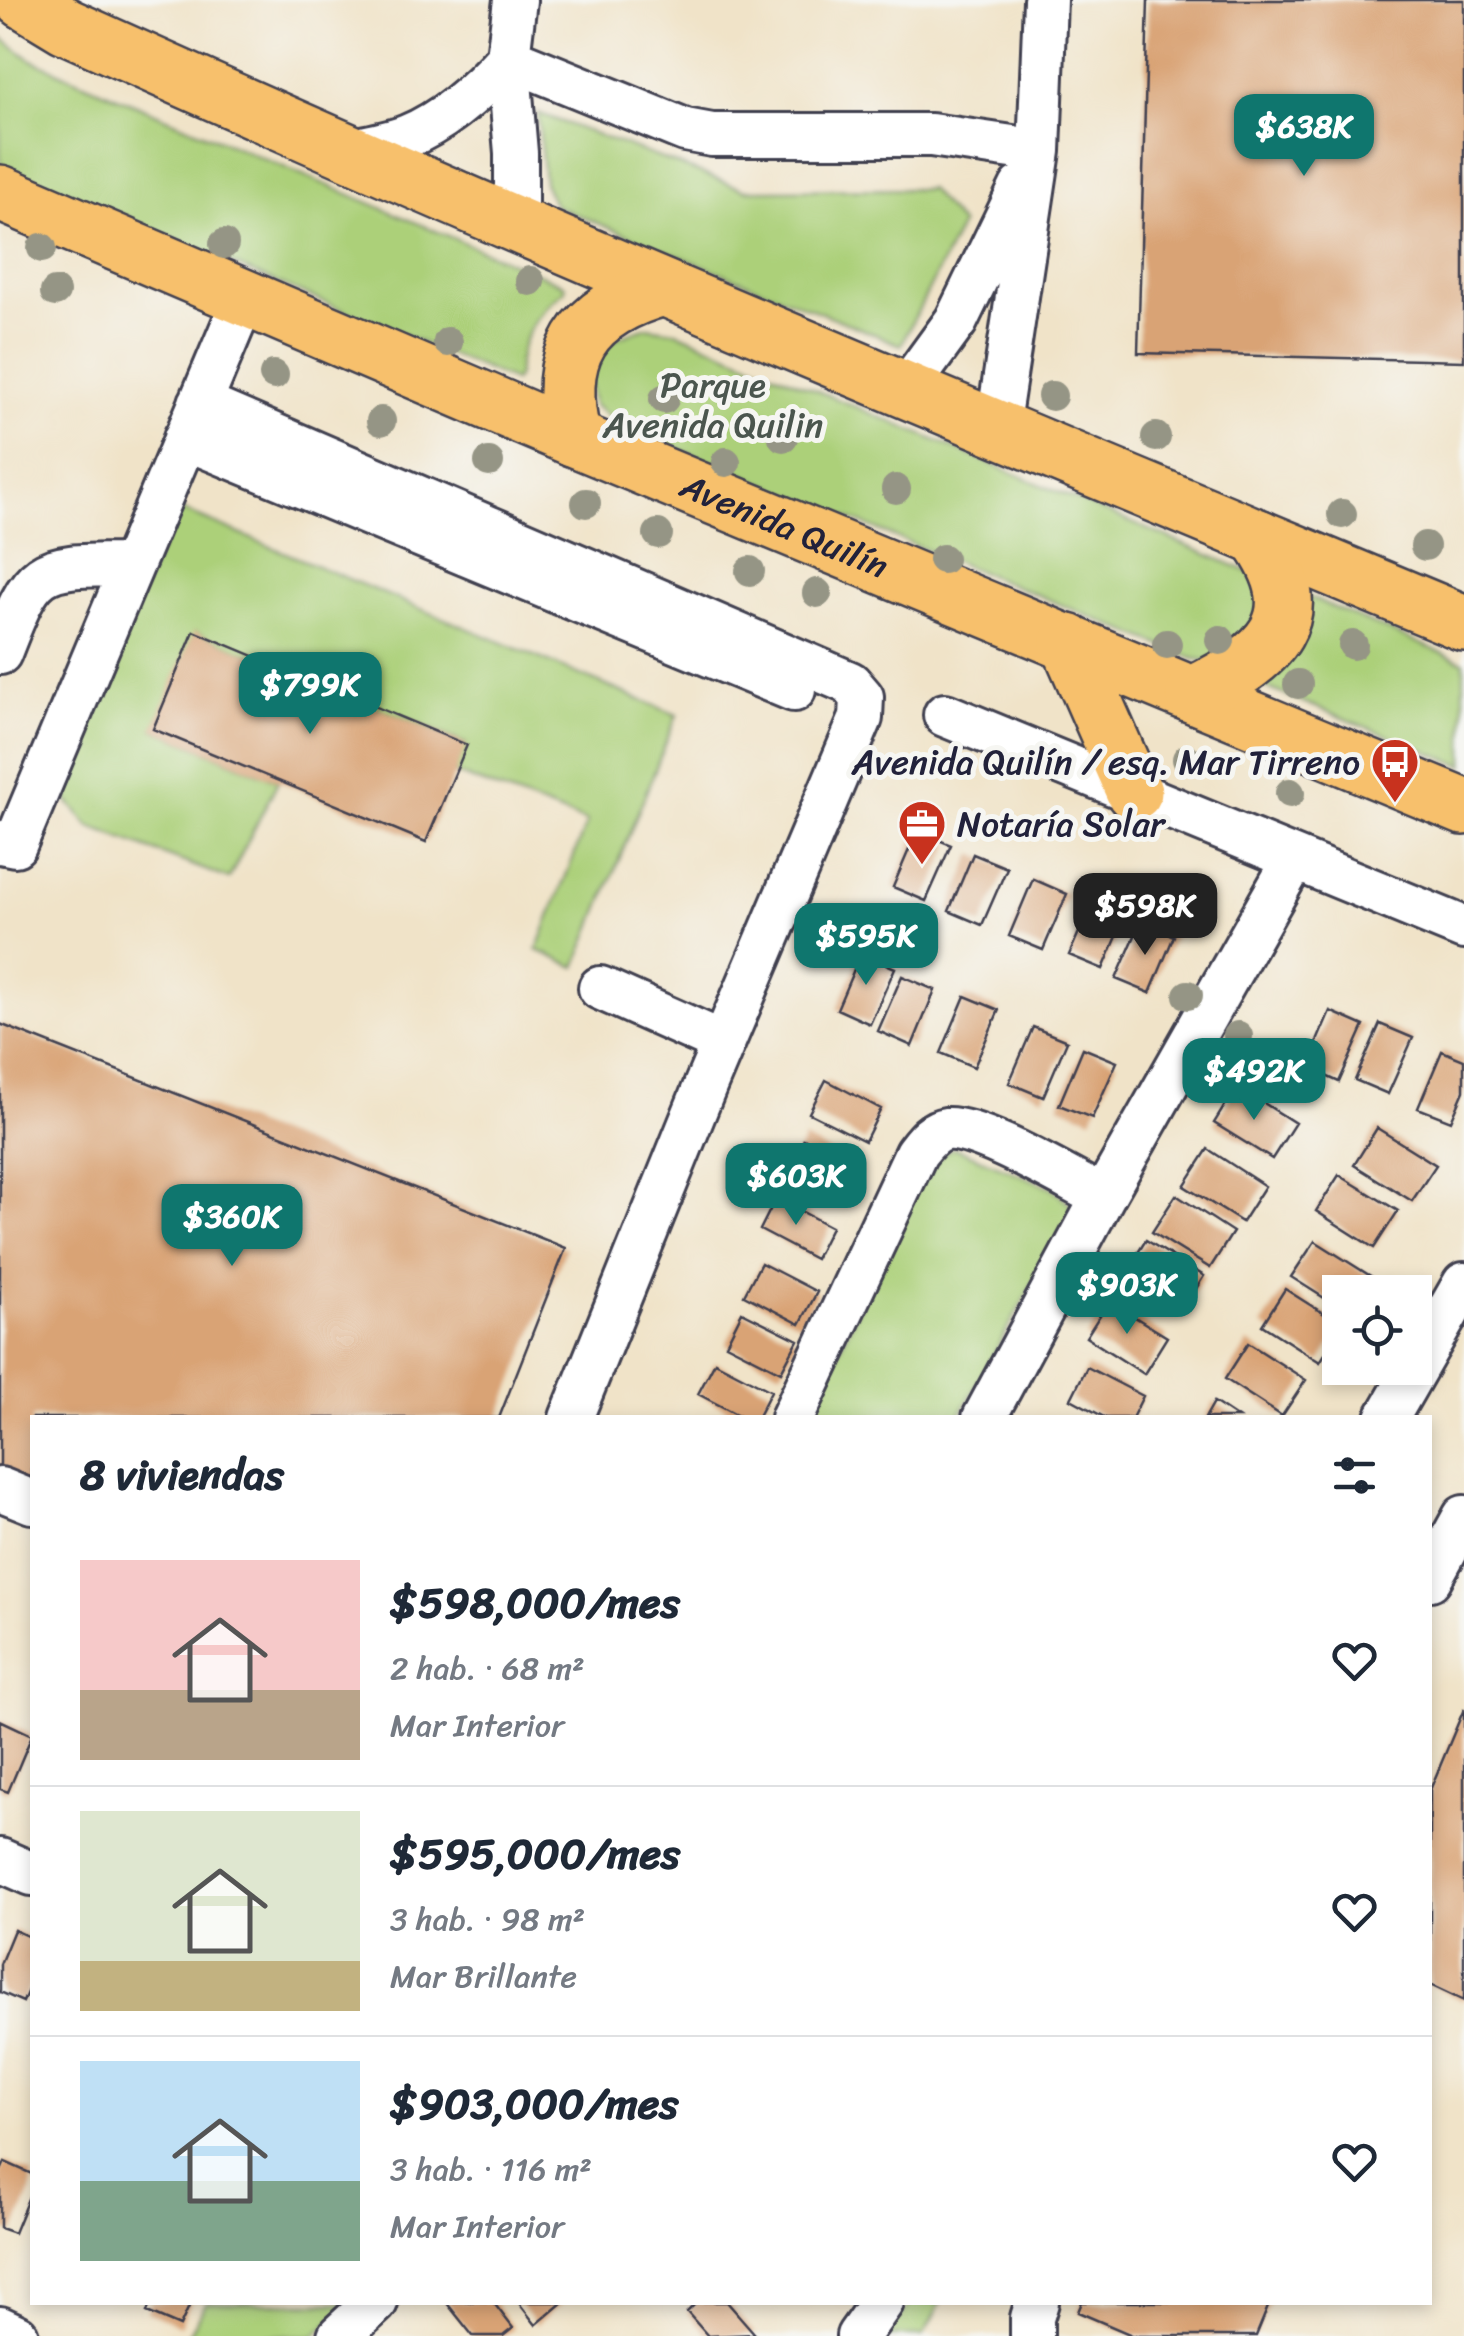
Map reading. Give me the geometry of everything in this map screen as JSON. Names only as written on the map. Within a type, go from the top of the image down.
[{"type":"main road","points":[[23,0],[66,26],[345,152],[997,430],[1464,623]]},
{"type":"main road","name":"Avenida Quilín","points":[[0,193],[573,438],[1464,806]]},
{"type":"main road","points":[[573,438],[565,404],[565,376],[574,351],[608,310],[625,299],[663,288]]},
{"type":"main road","points":[[1194,694],[1237,673],[1260,655],[1280,624],[1284,591],[1278,564],[1258,537]]},
{"type":"main road","points":[[1068,642],[1140,794]]},
{"type":"street","points":[[515,0],[508,58],[516,153],[516,225]]},
{"type":"street","points":[[997,430],[1039,151],[1046,0]]},
{"type":"street","points":[[345,152],[408,136],[435,121],[481,88],[508,58]]},
{"type":"street","points":[[508,58],[685,130],[712,136],[930,135],[1039,151]]},
{"type":"street","points":[[906,391],[956,321],[1039,151]]},
{"type":"street","points":[[0,842],[15,845],[244,299]]},
{"type":"street","points":[[192,421],[861,718],[723,1043],[573,1415]]},
{"type":"street","points":[[0,653],[20,600],[40,575],[67,566],[132,565]]},
{"type":"street","points":[[945,715],[1464,928]]},
{"type":"street","points":[[986,1415],[1294,860]]},
{"type":"street","points":[[600,988],[723,1043]]},
{"type":"street","points":[[793,1415],[916,1153],[936,1132],[975,1133],[1103,1198]]},
{"type":"street","points":[[1389,1415],[1464,1284]]},
{"type":"street","points":[[0,1489],[30,1501]]},
{"type":"street","points":[[1432,1575],[1464,1518]]},
{"type":"street","points":[[0,1860],[30,1873]]},
{"type":"street","points":[[339,2336],[373,2305]]},
{"type":"street","points":[[858,2336],[880,2305]]},
{"type":"street","points":[[1032,2336],[1037,2305]]},
{"type":"street","points":[[0,2328],[17,2336]]},
{"type":"green space","name":"Parque Avenida Quilin","points":[[0,37],[30,59],[72,78],[565,285],[565,290],[531,328],[514,381],[0,168]]},
{"type":"green space","points":[[538,113],[746,190],[929,189],[961,225],[901,345],[555,206],[544,183]]},
{"type":"green space","name":"Parque Avenida Quilin","points":[[647,327],[675,331],[1254,574],[1259,590],[1258,628],[1209,661],[1194,659],[620,425],[593,405],[587,372],[612,339]]},
{"type":"green space","points":[[182,510],[677,715],[576,967],[537,950],[587,822],[454,773],[466,744],[195,632],[154,729],[278,781],[229,879],[90,827],[53,784],[163,543]]},
{"type":"green space","points":[[1303,595],[1464,662],[1464,766],[1265,687],[1261,680]]},
{"type":"green space","points":[[955,1148],[1051,1187],[1075,1208],[960,1415],[808,1415],[924,1168]]},
{"type":"green space","points":[[205,2305],[351,2305],[314,2336],[187,2336]]},
{"type":"green space","points":[[909,2305],[940,2305],[923,2336],[886,2336]]},
{"type":"building","points":[[1148,0],[1464,0],[1464,361],[1138,353]]},
{"type":"building","points":[[194,631],[467,745],[426,842],[153,729]]},
{"type":"building","name":"Notaría Solar","points":[[917,831],[951,845],[926,901],[893,887]]},
{"type":"building","points":[[973,854],[1007,868],[982,925],[949,911]]},
{"type":"building","points":[[1033,879],[1067,894],[1043,950],[1009,936]]},
{"type":"building","points":[[1094,898],[1127,913],[1103,969],[1069,955]]},
{"type":"building","points":[[1141,922],[1174,936],[1150,993],[1116,979]]},
{"type":"building","points":[[861,953],[895,968],[870,1024],[837,1009]]},
{"type":"building","points":[[902,976],[935,990],[912,1046],[878,1031]]},
{"type":"building","points":[[965,996],[999,1010],[974,1067],[941,1053]]},
{"type":"building","points":[[1330,1011],[1364,1026],[1339,1082],[1306,1067]]},
{"type":"building","points":[[0,1024],[566,1248],[500,1415],[30,1415],[30,1488],[0,1476]]},
{"type":"building","points":[[1380,1024],[1413,1038],[1388,1094],[1355,1080]]},
{"type":"building","points":[[1033,1027],[1067,1041],[1043,1097],[1009,1083]]},
{"type":"building","points":[[1083,1048],[1117,1062],[1092,1118],[1059,1105]]},
{"type":"building","points":[[1442,1051],[1464,1060],[1464,1091],[1451,1121],[1418,1108]]},
{"type":"building","points":[[826,1080],[881,1109],[865,1141],[809,1113]]},
{"type":"building","points":[[1237,1086],[1295,1123],[1272,1159],[1214,1123]]},
{"type":"building","points":[[1377,1128],[1436,1165],[1412,1201],[1354,1165]]},
{"type":"building","points":[[804,1139],[859,1167],[843,1200],[788,1171]]},
{"type":"building","points":[[1208,1149],[1265,1186],[1242,1222],[1184,1186]]},
{"type":"building","points":[[1339,1175],[1398,1211],[1374,1248],[1316,1211]]},
{"type":"building","points":[[1176,1195],[1233,1232],[1210,1268],[1152,1232]]},
{"type":"building","points":[[776,1198],[831,1227],[815,1259],[760,1230]]},
{"type":"building","points":[[1146,1240],[1204,1276],[1181,1313],[1123,1276]]},
{"type":"building","points":[[1315,1241],[1369,1275],[1322,1275],[1322,1297],[1291,1277]]},
{"type":"building","points":[[761,1263],[817,1292],[800,1324],[744,1295]]},
{"type":"building","points":[[1285,1289],[1322,1313],[1322,1359],[1320,1362],[1262,1325]]},
{"type":"building","points":[[1109,1301],[1167,1337],[1144,1374],[1086,1337]]},
{"type":"building","points":[[742,1312],[798,1340],[781,1372],[726,1344]]},
{"type":"building","points":[[1248,1343],[1306,1380],[1280,1415],[1225,1379]]},
{"type":"building","points":[[715,1362],[771,1391],[759,1415],[738,1415],[698,1394]]},
{"type":"building","points":[[1087,1367],[1143,1396],[1134,1415],[1100,1415],[1071,1399]]},
{"type":"building","points":[[1214,1402],[1234,1415],[1207,1415]]},
{"type":"building","points":[[1464,1709],[1464,2001],[1432,1986],[1432,1785]]},
{"type":"building","points":[[0,1720],[30,1734],[30,1740],[8,1792],[0,1789]]},
{"type":"building","points":[[14,1930],[30,1937],[30,1985],[23,2002],[0,1992],[0,1964]]},
{"type":"building","points":[[5,2162],[30,2173],[30,2194],[14,2233],[0,2228],[0,2173]]},
{"type":"building","points":[[150,2305],[190,2305],[180,2326],[147,2312]]},
{"type":"building","points":[[448,2305],[495,2305],[513,2328],[503,2336],[473,2336]]},
{"type":"building","points":[[520,2305],[559,2305],[536,2325]]},
{"type":"building","points":[[694,2305],[730,2305],[755,2334],[708,2336],[687,2312]]},
{"type":"building","points":[[1081,2305],[1269,2305],[1256,2336],[1134,2336],[1078,2312]]},
{"type":"place","name":"Avenida Quilín / esq. Mar Tirreno","points":[[1395,804]]},
{"type":"place","name":"Notaría Solar","points":[[922,866]]}]
